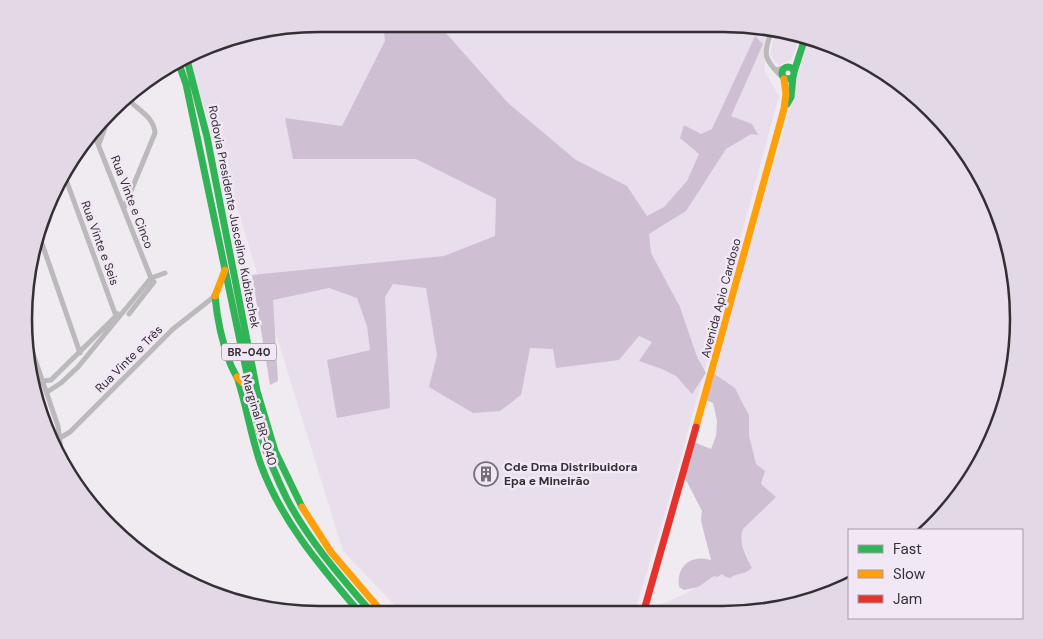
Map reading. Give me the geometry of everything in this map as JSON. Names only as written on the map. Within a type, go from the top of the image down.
[{"type":"main road","name":"Avenida Apio Cardoso","points":[[784,109],[791,97],[794,75],[803,44]]},
{"type":"main road","name":"Avenida Apio Cardoso","points":[[785,67],[800,52]]},
{"type":"main road","name":"Rodovia Presidente Juscelino Kubitschek","points":[[188,64],[207,137],[266,428],[286,478],[312,526],[378,606]]},
{"type":"main road","points":[[785,67],[792,68],[794,75],[789,80],[783,78],[781,72],[785,67]]},
{"type":"main road","name":"Rodovia Presidente Juscelino Kubitschek","points":[[181,69],[186,84],[259,431],[287,499],[334,569],[366,606]]},
{"type":"main road","name":"Avenida Apio Cardoso","points":[[641,606],[671,501],[676,492],[707,393],[784,109],[786,94],[783,78]]},
{"type":"main road","points":[[214,296],[225,270]]},
{"type":"main road","name":"Marginal BR-040","points":[[214,296],[228,360],[231,369],[237,377],[260,465],[277,500],[305,547],[354,606]]},
{"type":"main road","points":[[237,377],[250,390]]},
{"type":"main road","name":"Avenida Apio Cardoso","points":[[645,606],[675,502],[676,492]]},
{"type":"street","points":[[770,36],[765,54],[768,62],[783,78]]},
{"type":"street","points":[[776,70],[785,67]]},
{"type":"street","points":[[124,208],[155,133],[155,125],[132,102]]},
{"type":"street","points":[[98,145],[104,130]]},
{"type":"street","name":"Rua Vinte e Cinco","points":[[96,140],[151,278]]},
{"type":"street","name":"Rua Vinte e Seis","points":[[67,183],[117,317]]},
{"type":"street","points":[[42,244],[80,353]]},
{"type":"street","points":[[47,392],[61,383],[78,366],[151,278],[165,273]]},
{"type":"street","points":[[129,314],[154,284],[151,278]]},
{"type":"street","name":"Rua Vinte e Três","points":[[60,438],[70,432],[173,329],[214,296]]},
{"type":"street","points":[[40,384],[43,381],[51,380],[117,317]]},
{"type":"street","points":[[35,360],[58,426],[60,443]]},
{"type":"shaded area","points":[[320,32],[724,32],[766,36],[765,72],[779,96],[672,490],[636,606],[395,606],[343,551],[231,188],[190,64],[210,54],[245,42],[282,35]]},
{"type":"shaded area","points":[[384,32],[445,32],[508,103],[576,160],[627,186],[647,216],[664,207],[687,181],[699,154],[680,138],[684,125],[701,134],[712,129],[755,36],[763,44],[731,116],[752,124],[758,135],[751,134],[726,149],[686,211],[649,234],[651,253],[680,307],[697,357],[706,373],[692,394],[676,376],[639,361],[652,342],[639,336],[619,360],[556,368],[553,349],[530,348],[521,395],[500,411],[473,413],[429,387],[437,355],[426,288],[393,284],[385,297],[390,408],[337,418],[327,360],[370,350],[367,326],[357,298],[329,288],[273,300],[278,381],[270,385],[252,275],[444,256],[495,236],[496,199],[416,159],[293,159],[285,118],[342,126],[385,41]]},
{"type":"shaded area","points":[[774,37],[798,42],[791,60],[779,65],[770,55]]},
{"type":"shaded area","points":[[806,45],[850,62],[883,81],[913,104],[939,130],[972,176],[989,210],[1001,245],[1010,301],[1010,338],[1001,394],[989,429],[972,463],[939,509],[919,529],[848,529],[848,578],[798,597],[761,604],[742,606],[657,606],[685,594],[714,576],[739,574],[752,568],[741,542],[743,529],[776,497],[761,484],[764,478],[756,464],[749,435],[749,415],[734,388],[715,374]]},
{"type":"shaded area","points":[[713,373],[735,388],[749,415],[749,435],[756,464],[765,471],[761,484],[776,497],[743,529],[742,544],[752,568],[730,578],[722,574],[717,577],[714,576],[698,587],[684,590],[679,587],[680,573],[683,567],[692,560],[711,560],[702,525],[702,511],[684,476],[694,442],[711,449],[716,436],[717,421],[713,403],[706,400]]},
{"type":"traffic: fast","points":[[794,72],[803,44]]},
{"type":"traffic: fast","points":[[188,65],[207,137],[257,391],[275,451],[302,507]]},
{"type":"traffic: fast","points":[[790,67],[793,68],[794,73],[793,78],[786,79],[783,78],[782,71],[783,68],[790,67]]},
{"type":"traffic: fast","points":[[181,69],[186,84],[259,431],[279,482],[305,529],[326,558],[366,606]]},
{"type":"traffic: fast","points":[[787,104],[791,97],[793,77]]},
{"type":"traffic: fast","points":[[215,296],[225,347],[238,380],[261,465],[270,486],[291,525],[354,606]]},
{"type":"traffic: slow","points":[[696,427],[784,109],[786,94],[784,79]]},
{"type":"traffic: slow","points":[[215,296],[225,270]]},
{"type":"traffic: slow","points":[[237,377],[250,390]]},
{"type":"traffic: slow","points":[[302,507],[331,552],[377,606]]},
{"type":"traffic: jam","points":[[645,606],[696,427]]},
{"type":"place","name":"Cde Dma Distribuidora Epa e Mineirão","points":[[486,474]]}]
